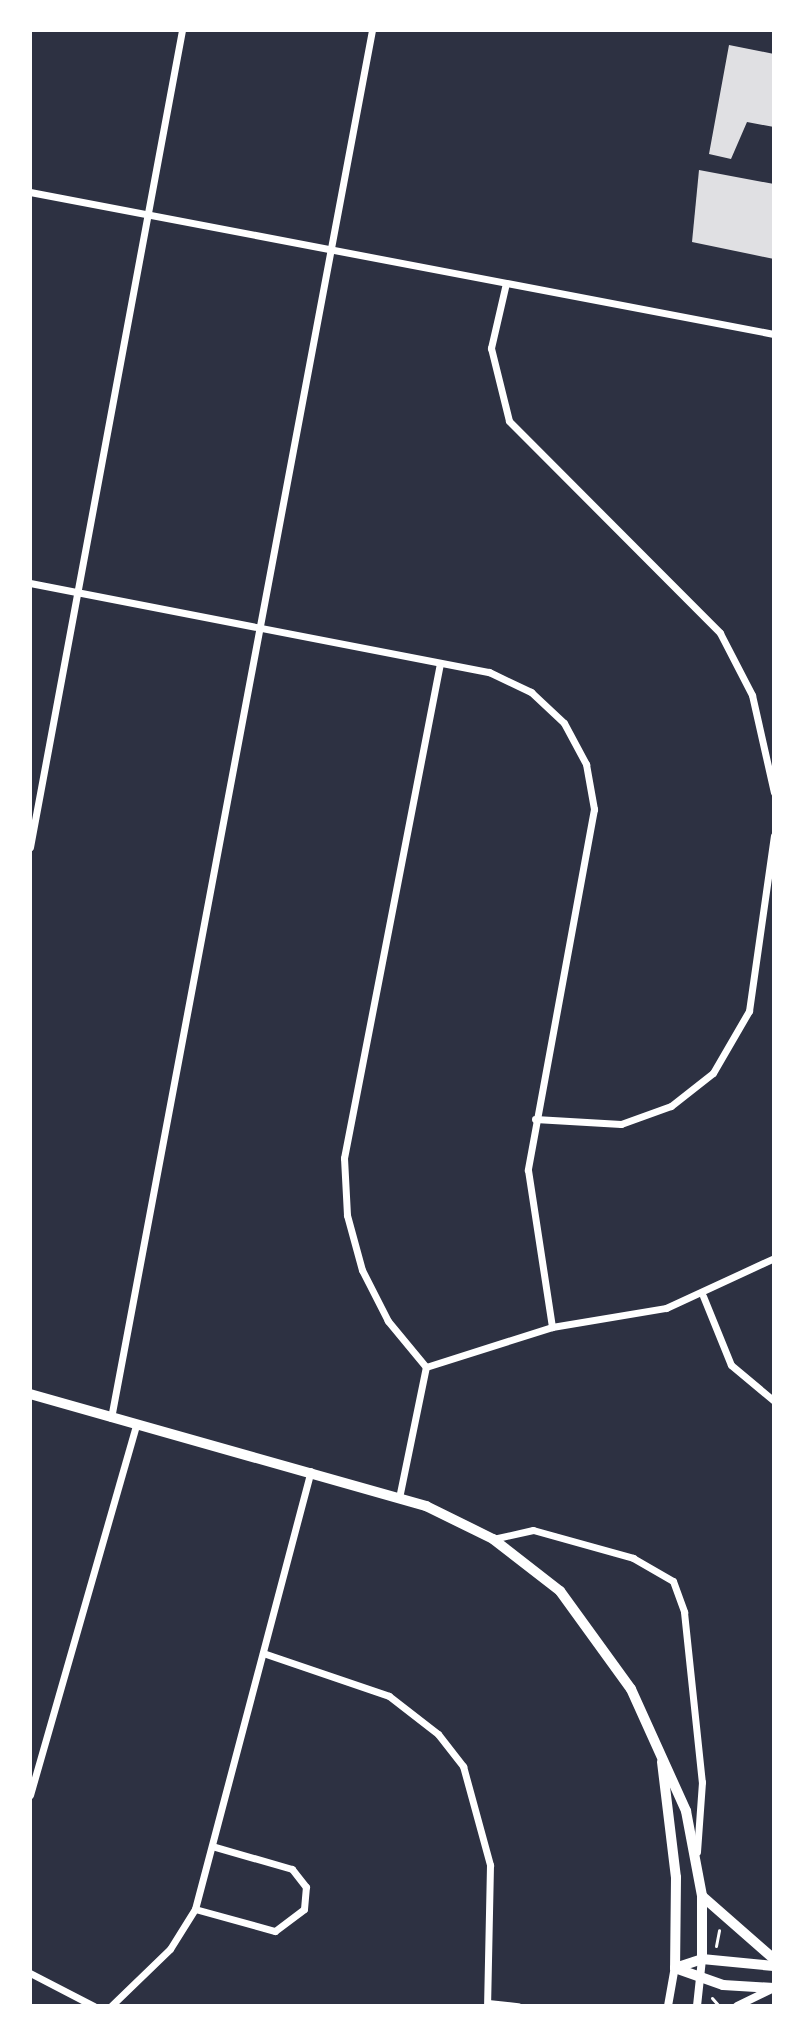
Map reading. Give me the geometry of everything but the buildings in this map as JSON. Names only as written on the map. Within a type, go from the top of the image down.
[{"type":"main road","points":[[30,1394],[399,1498],[493,1539],[560,1591],[595,1632],[631,1689],[686,1811],[702,1896],[702,1959]]},
{"type":"main road","points":[[662,1762],[676,1877],[675,1968]]},
{"type":"main road","points":[[702,1896],[774,1959]]},
{"type":"main road","points":[[675,1968],[702,1959],[774,1966]]},
{"type":"main road","points":[[675,1968],[702,1979],[773,1988]]},
{"type":"street","points":[[30,847],[80,593],[182,30]]},
{"type":"street","points":[[111,1418],[372,30]]},
{"type":"street","points":[[30,192],[774,334]]},
{"type":"street","points":[[506,283],[491,348],[509,421],[720,633],[752,695],[774,793]]},
{"type":"street","points":[[30,583],[489,672],[531,692],[564,723],[590,778],[591,847],[535,1119],[531,1216],[552,1327]]},
{"type":"street","points":[[426,1367],[388,1321],[362,1270],[347,1215],[344,1158],[440,663]]},
{"type":"street","points":[[535,1119],[586,1128],[639,1120],[686,1097],[713,1073],[749,1011],[774,836]]},
{"type":"street","points":[[426,1367],[552,1327],[703,1296],[774,1258]]},
{"type":"street","points":[[703,1296],[731,1365],[774,1401]]},
{"type":"street","points":[[399,1498],[426,1367]]},
{"type":"street","points":[[30,1795],[32,1779],[136,1425]]},
{"type":"street","points":[[111,2006],[170,1949],[195,1909],[311,1471]]},
{"type":"street","points":[[493,1539],[506,1530],[533,1530],[633,1558],[673,1581],[684,1612],[702,1782],[697,1858]]},
{"type":"street","points":[[263,1653],[389,1696],[438,1734],[463,1766],[490,1865],[488,2004],[518,2006]]},
{"type":"street","points":[[195,1909],[275,1931],[304,1909],[306,1887],[292,1869],[212,1846]]},
{"type":"street","points":[[697,2006],[702,1959]]},
{"type":"street","points":[[668,2006],[675,1968]]},
{"type":"street","points":[[30,1973],[94,2006]]},
{"type":"street","points":[[737,2006],[773,1988]]},
{"type":"path","points":[[716,1950],[720,1927]]},
{"type":"path","points":[[712,1998],[719,2006]]}]
